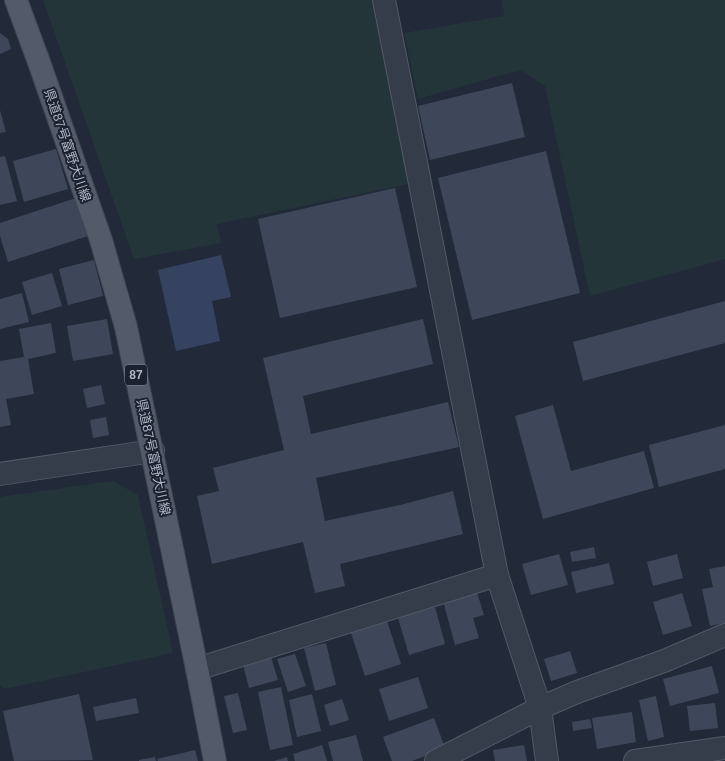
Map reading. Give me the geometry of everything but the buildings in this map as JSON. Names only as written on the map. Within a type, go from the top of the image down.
[{"type":"main road","name":"県道87号富野大川線","points":[[16,0],[43,72],[101,240],[126,327],[215,761]]},
{"type":"street","points":[[384,0],[497,575],[540,708],[547,761]]},
{"type":"street","points":[[0,474],[152,451]]},
{"type":"street","points":[[197,669],[497,575]]},
{"type":"street","points":[[436,761],[540,708],[577,692],[664,661],[725,635]]},
{"type":"street","points":[[635,761],[725,748]]},
{"type":"shaded area","points":[[43,0],[373,0],[413,183],[217,224],[221,243],[134,259]]},
{"type":"shaded area","points":[[502,0],[725,0],[725,259],[590,296],[545,86],[520,70],[418,99],[404,33],[504,16]]},
{"type":"shaded area","points":[[113,481],[138,495],[173,653],[4,689],[0,685],[0,497]]},
{"type":"water","points":[[221,255],[231,297],[212,301],[220,341],[176,351],[158,270]]}]
